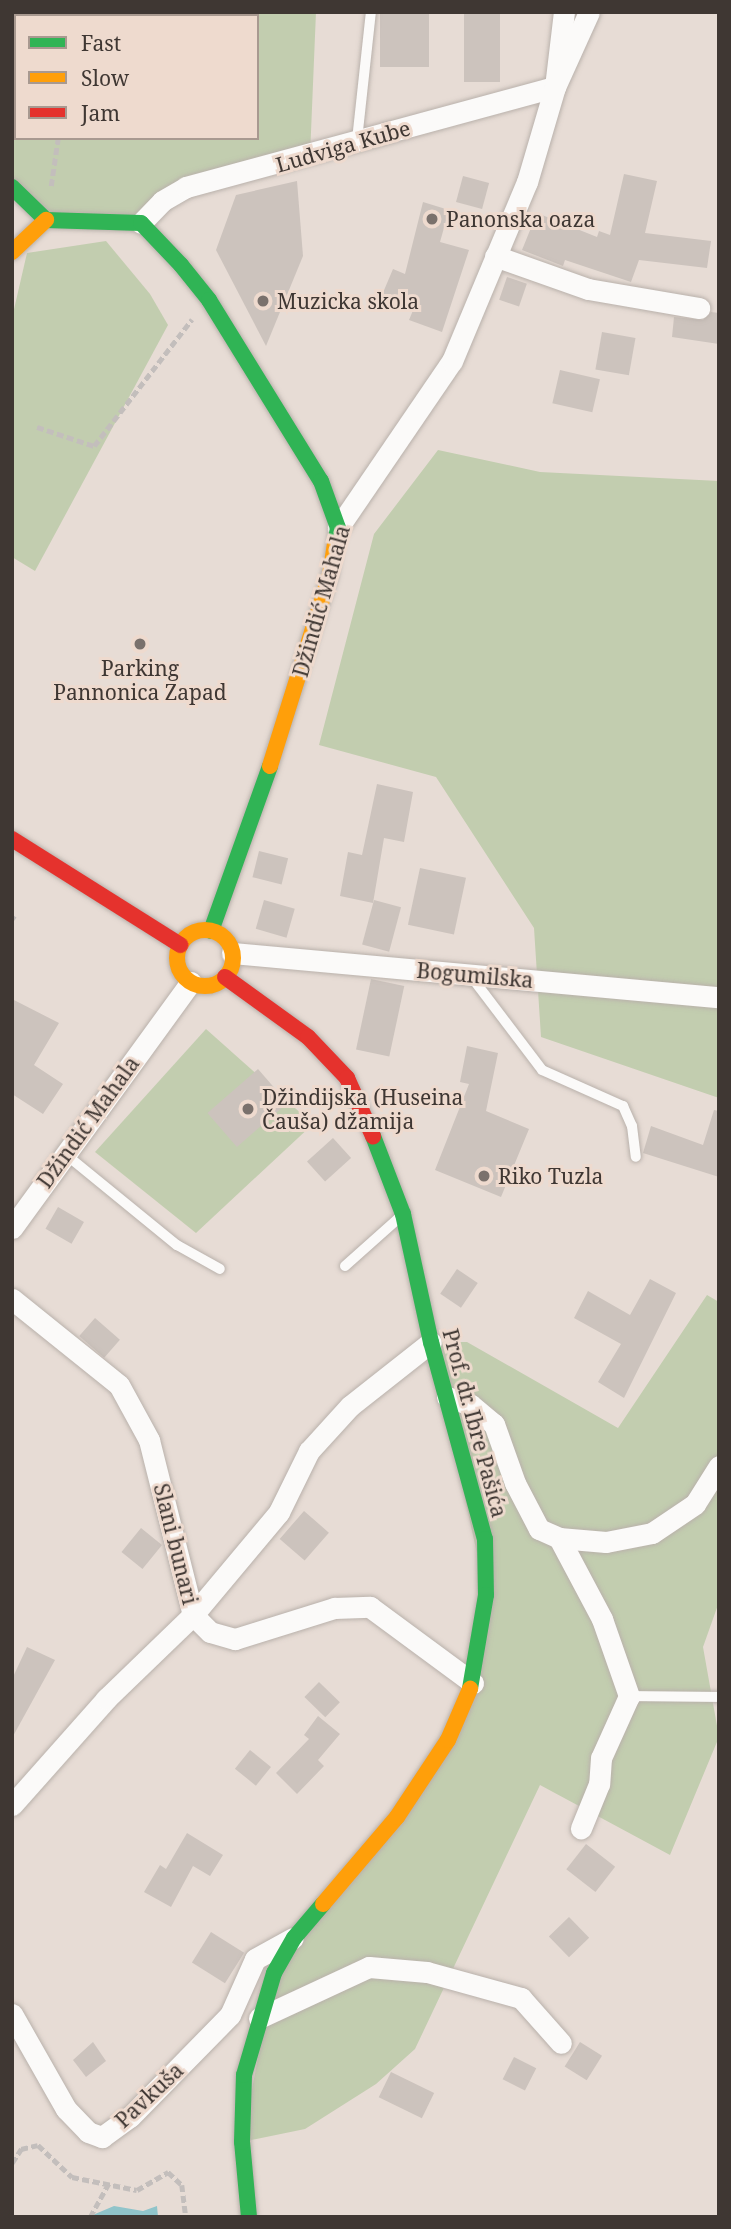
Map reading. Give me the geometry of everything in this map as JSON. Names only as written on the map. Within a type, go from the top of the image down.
[{"type":"street","name":"Džindić Mahala","points":[[211,932],[277,748],[330,575],[338,527],[452,362],[527,182],[555,88],[564,12]]},
{"type":"street","points":[[555,88],[589,12]]},
{"type":"street","name":"Ludviga Kube","points":[[141,223],[162,201],[186,187],[555,88]]},
{"type":"street","points":[[12,187],[46,220],[141,223],[209,300],[321,481],[338,527]]},
{"type":"street","points":[[12,253],[46,220]]},
{"type":"street","points":[[495,256],[588,289],[699,308]]},
{"type":"street","points":[[12,839],[180,945]]},
{"type":"street","points":[[211,932],[223,938],[232,953],[225,977],[209,986],[191,982],[179,969],[180,945],[189,935],[211,932]]},
{"type":"street","name":"Bogumilska","points":[[232,953],[719,996]]},
{"type":"street","name":"Prof. dr. Ibre Pašića","points":[[225,977],[309,1037],[347,1078],[403,1214],[430,1342],[485,1539],[486,1595],[473,1683],[448,1740],[397,1817],[295,1938],[274,1973],[244,2074],[242,2143],[249,2217]]},
{"type":"street","name":"Džindić Mahala","points":[[12,1228],[191,982]]},
{"type":"street","name":"Slani bunari","points":[[12,1299],[119,1385],[149,1440],[193,1615],[210,1632],[234,1639],[334,1608],[370,1607],[473,1683]]},
{"type":"street","points":[[12,1805],[106,1699],[193,1615],[279,1512],[309,1451],[349,1406],[430,1342]]},
{"type":"street","points":[[447,1397],[471,1405],[494,1424],[515,1483],[539,1529],[559,1538],[606,1542],[652,1533],[695,1504],[719,1465]]},
{"type":"street","points":[[559,1538],[602,1619],[629,1696],[601,1758],[599,1784],[581,1828]]},
{"type":"street","name":"Pavkuša","points":[[12,2014],[66,2109],[88,2132],[102,2137],[130,2117],[230,2015],[255,1959],[295,1938]]},
{"type":"street","points":[[259,2018],[369,1967],[415,1971],[521,1998],[561,2043]]},
{"type":"lane","points":[[357,140],[372,12]]},
{"type":"lane","points":[[470,975],[541,1070],[623,1107],[632,1126],[636,1157]]},
{"type":"lane","points":[[64,1153],[177,1245],[220,1269]]},
{"type":"lane","points":[[345,1266],[403,1214]]},
{"type":"lane","points":[[629,1696],[719,1697]]},
{"type":"path","points":[[46,220],[58,140]]},
{"type":"path","points":[[37,428],[94,446],[209,300]]},
{"type":"path","points":[[12,2163],[22,2148],[38,2145],[72,2177],[137,2190],[168,2172],[182,2185],[186,2217]]},
{"type":"path","points":[[90,2216],[109,2183]]},
{"type":"green space","points":[[12,12],[316,12],[310,156],[186,187],[141,223],[46,220],[12,187]]},
{"type":"green space","points":[[106,241],[150,294],[168,325],[35,571],[12,557],[12,318],[27,253]]},
{"type":"green space","points":[[438,450],[540,472],[719,481],[719,1098],[541,1037],[534,928],[436,777],[319,745],[374,534]]},
{"type":"green space","points":[[206,1029],[313,1124],[196,1233],[95,1152]]},
{"type":"green space","points":[[707,1295],[719,1302],[719,1602],[703,1647],[719,1737],[670,1855],[540,1785],[415,2049],[376,2084],[305,2129],[242,2142],[274,1973],[448,1740],[486,1595],[431,1342],[467,1342],[618,1428]]},
{"type":"water","points":[[114,2206],[143,2211],[157,2206],[158,2217],[88,2217]]},
{"type":"building","points":[[380,12],[429,12],[429,67],[380,67]]},
{"type":"building","points":[[464,12],[500,12],[500,82],[464,82]]},
{"type":"building","points":[[624,174],[657,181],[645,233],[711,241],[707,268],[639,260],[631,282],[565,260],[563,266],[522,250],[537,213],[597,237],[599,231],[610,235]]},
{"type":"building","points":[[463,176],[489,183],[482,209],[456,202]]},
{"type":"building","name":"Muzicka skola","points":[[297,181],[303,256],[266,346],[216,250],[236,195]]},
{"type":"building","points":[[423,202],[449,210],[440,242],[469,250],[442,332],[409,320],[414,308],[382,295],[393,269],[405,274]]},
{"type":"building","points":[[507,277],[527,284],[519,307],[499,300]]},
{"type":"building","points":[[711,312],[719,313],[719,344],[672,337],[674,317],[703,320]]},
{"type":"building","points":[[602,332],[635,338],[629,375],[595,369]]},
{"type":"building","points":[[560,370],[600,379],[592,412],[552,403]]},
{"type":"building","points":[[377,784],[413,792],[404,842],[384,838],[373,903],[340,896],[348,852],[362,855]]},
{"type":"building","points":[[259,851],[288,858],[282,884],[252,877]]},
{"type":"building","points":[[420,868],[466,878],[454,935],[408,925]]},
{"type":"building","points":[[264,900],[295,909],[286,938],[256,929]]},
{"type":"building","points":[[374,900],[401,907],[389,952],[362,944]]},
{"type":"building","points":[[371,979],[404,986],[389,1056],[356,1049]]},
{"type":"building","points":[[12,999],[59,1023],[34,1065],[63,1084],[43,1114],[12,1094]]},
{"type":"building","points":[[467,1046],[498,1053],[486,1111],[529,1129],[501,1197],[435,1170],[469,1084],[460,1082]]},
{"type":"building","name":"Džindijska (Huseina Čauša) džamija","points":[[258,1069],[288,1103],[237,1147],[207,1113]]},
{"type":"building","points":[[714,1110],[719,1111],[719,1177],[643,1153],[651,1126],[703,1145]]},
{"type":"building","points":[[333,1138],[351,1158],[325,1181],[307,1161]]},
{"type":"building","points":[[58,1207],[84,1222],[71,1244],[46,1229]]},
{"type":"building","points":[[457,1269],[478,1283],[461,1308],[440,1294]]},
{"type":"building","points":[[650,1279],[676,1293],[624,1398],[598,1382],[621,1344],[574,1318],[588,1291],[630,1315]]},
{"type":"building","points":[[95,1318],[120,1340],[104,1358],[79,1336]]},
{"type":"building","points":[[304,1511],[329,1533],[305,1561],[280,1539]]},
{"type":"building","points":[[141,1528],[162,1545],[142,1569],[121,1552]]},
{"type":"building","points":[[27,1647],[55,1660],[12,1738],[12,1679]]},
{"type":"building","points":[[319,1682],[340,1702],[325,1717],[304,1697]]},
{"type":"building","points":[[318,1716],[340,1734],[318,1760],[324,1766],[297,1794],[276,1773],[309,1739],[304,1735]]},
{"type":"building","points":[[250,1750],[271,1767],[256,1786],[235,1769]]},
{"type":"building","points":[[187,1833],[223,1855],[210,1876],[193,1866],[171,1907],[144,1892],[160,1865],[166,1869]]},
{"type":"building","points":[[586,1844],[615,1867],[595,1892],[566,1869]]},
{"type":"building","points":[[569,1917],[589,1938],[569,1957],[549,1936]]},
{"type":"building","points":[[211,1932],[244,1953],[225,1983],[192,1963]]},
{"type":"building","points":[[93,2042],[106,2061],[86,2077],[73,2060]]},
{"type":"building","points":[[580,2042],[602,2056],[587,2080],[565,2067]]},
{"type":"building","points":[[514,2057],[536,2068],[525,2091],[503,2079]]},
{"type":"building","points":[[391,2072],[434,2093],[422,2118],[379,2097]]},
{"type":"traffic: fast","points":[[12,187],[46,220]]},
{"type":"traffic: fast","points":[[46,220],[141,223],[181,265],[209,300],[321,481],[338,528],[335,543]]},
{"type":"traffic: fast","points":[[211,931],[270,766]]},
{"type":"traffic: fast","points":[[373,1136],[403,1214],[431,1342],[485,1539],[486,1595],[470,1689]]},
{"type":"traffic: fast","points":[[249,2217],[242,2142],[244,2075],[274,1973],[294,1938],[323,1904]]},
{"type":"traffic: slow","points":[[12,252],[46,220]]},
{"type":"traffic: slow","points":[[270,766],[330,575],[335,543]]},
{"type":"traffic: slow","points":[[205,930],[225,938],[233,958],[225,978],[205,986],[185,978],[177,958],[185,938],[205,930]]},
{"type":"traffic: slow","points":[[323,1904],[397,1817],[448,1740],[470,1689]]},
{"type":"traffic: jam","points":[[12,839],[180,945]]},
{"type":"traffic: jam","points":[[225,977],[308,1037],[347,1078],[373,1136]]},
{"type":"place","name":"Panonska oaza","points":[[432,219]]},
{"type":"place","name":"Muzicka skola","points":[[263,301]]},
{"type":"place","name":"Parking Pannonica Zapad","points":[[140,644]]},
{"type":"place","name":"Džindijska (Huseina Čauša) džamija","points":[[248,1109]]},
{"type":"place","name":"Riko Tuzla","points":[[484,1176]]}]
